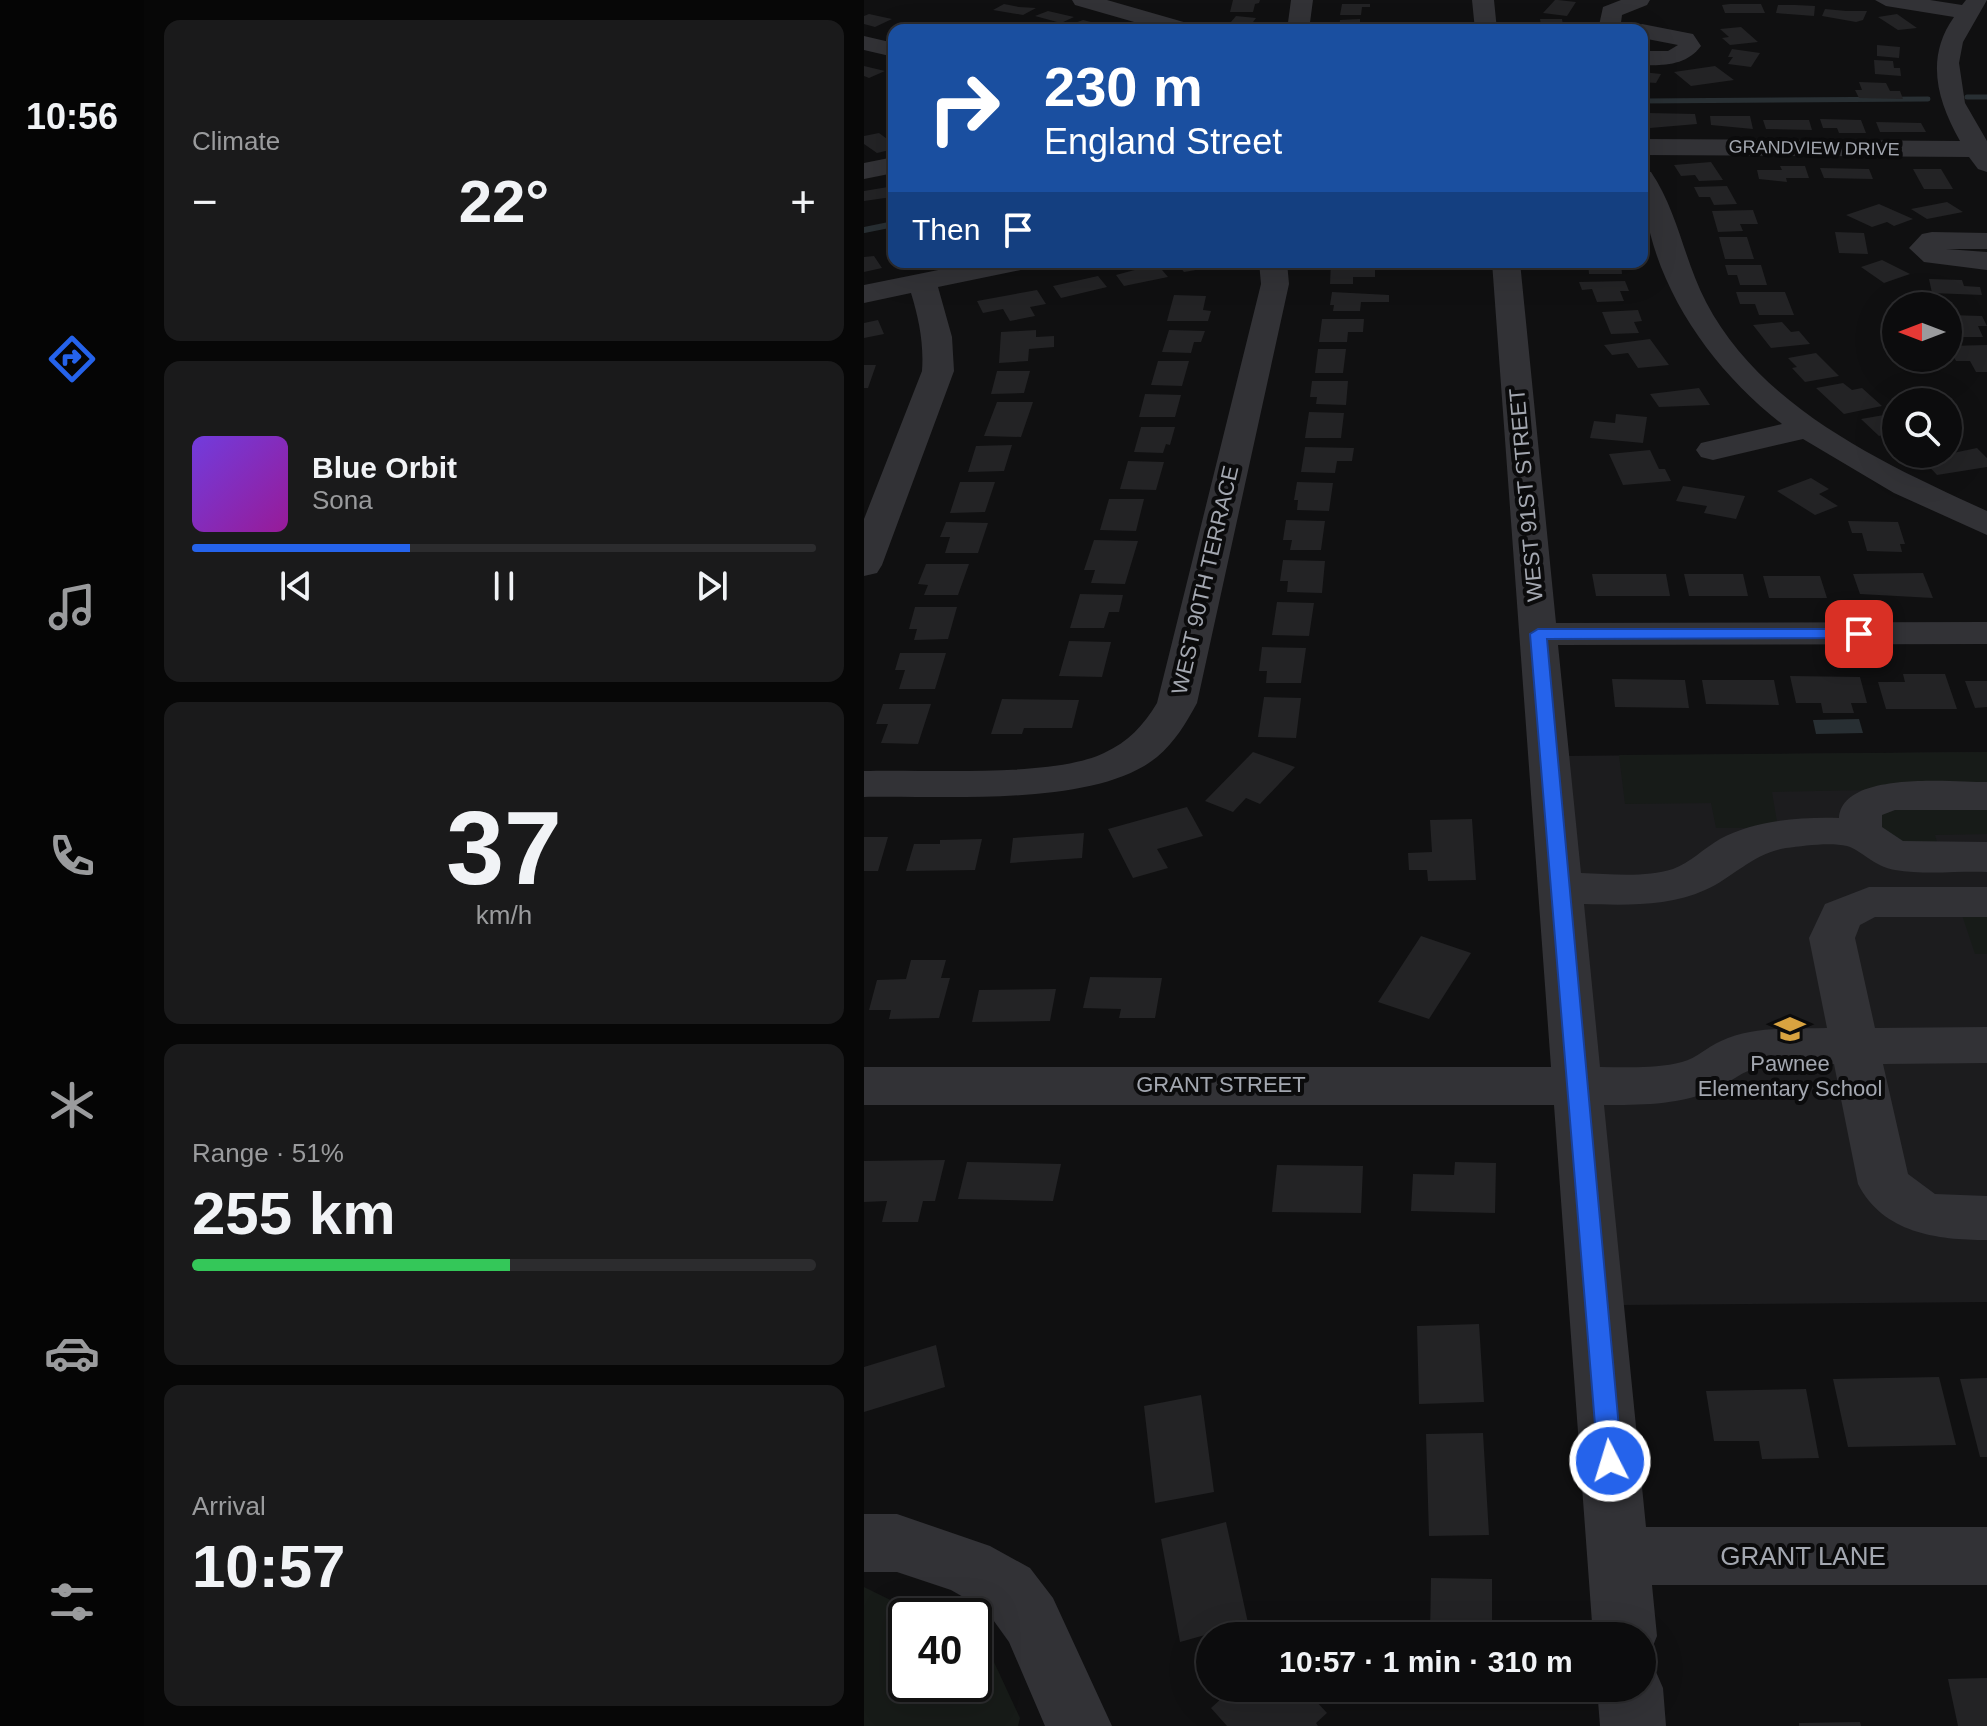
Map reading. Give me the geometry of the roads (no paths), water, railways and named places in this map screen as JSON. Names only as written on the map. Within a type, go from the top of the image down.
[{"type":"street","points":[[1083,0],[1165,24]]},
{"type":"street","points":[[1299,24],[1302,0]]},
{"type":"street","points":[[1483,0],[1485,24]]},
{"type":"street","points":[[1610,24],[1611,12],[1639,0]]},
{"type":"street","points":[[1886,0],[1972,6],[1966,37],[1947,54],[1946,75],[1959,120],[1984,154]]},
{"type":"street","points":[[1648,32],[1685,39],[1690,46],[1684,53],[1672,57],[1648,58]]},
{"type":"street","points":[[864,43],[888,49]]},
{"type":"street","name":"GRANDVIEW DRIVE","points":[[1648,147],[1984,154]]},
{"type":"street","points":[[864,171],[888,166]]},
{"type":"street","points":[[1648,188],[1658,205],[1682,282],[1700,318],[1724,350],[1759,387],[1809,428],[1857,461],[1987,524]]},
{"type":"street","points":[[1987,241],[1932,240],[1923,248],[1934,256],[1987,261]]},
{"type":"street","points":[[864,294],[991,268]]},
{"type":"street","name":"WEST 90TH TERRACE","points":[[864,784],[1066,779],[1103,770],[1132,756],[1168,724],[1177,703],[1275,284],[1274,268]]},
{"type":"street","name":"WEST 91ST STREET","points":[[1507,268],[1624,1622]]},
{"type":"street","points":[[864,565],[938,371],[940,346],[937,325],[922,282]]},
{"type":"street","points":[[1713,450],[1809,428]]},
{"type":"street","points":[[1538,634],[1987,633]]},
{"type":"street","points":[[1860,832],[1861,808],[1889,796],[1987,796]]},
{"type":"street","points":[[1560,888],[1655,887],[1687,881],[1738,848],[1764,837],[1792,832],[1860,832],[1875,845],[1896,856],[1987,857]]},
{"type":"street","points":[[1987,902],[1869,902],[1841,915],[1832,938],[1884,1184],[1905,1205],[1937,1218],[1987,1218]]},
{"type":"street","name":"GRANT STREET","points":[[864,1086],[1577,1083],[1645,1086],[1689,1080],[1713,1070],[1738,1054],[1772,1047],[1987,1045]]},
{"type":"street","points":[[864,1543],[897,1543],[968,1567],[1008,1589],[1031,1620],[1079,1726]]},
{"type":"street","name":"GRANT LANE","points":[[1618,1556],[1987,1556]]},
{"type":"street","points":[[1631,1702],[1633,1726]]},
{"type":"waterway","points":[[1967,97],[1987,97]]},
{"type":"waterway","points":[[1648,101],[1928,99]]},
{"type":"waterway","points":[[864,230],[888,225]]},
{"type":"place","name":"Pawnee Elementary School","points":[[1790,1029]]}]
